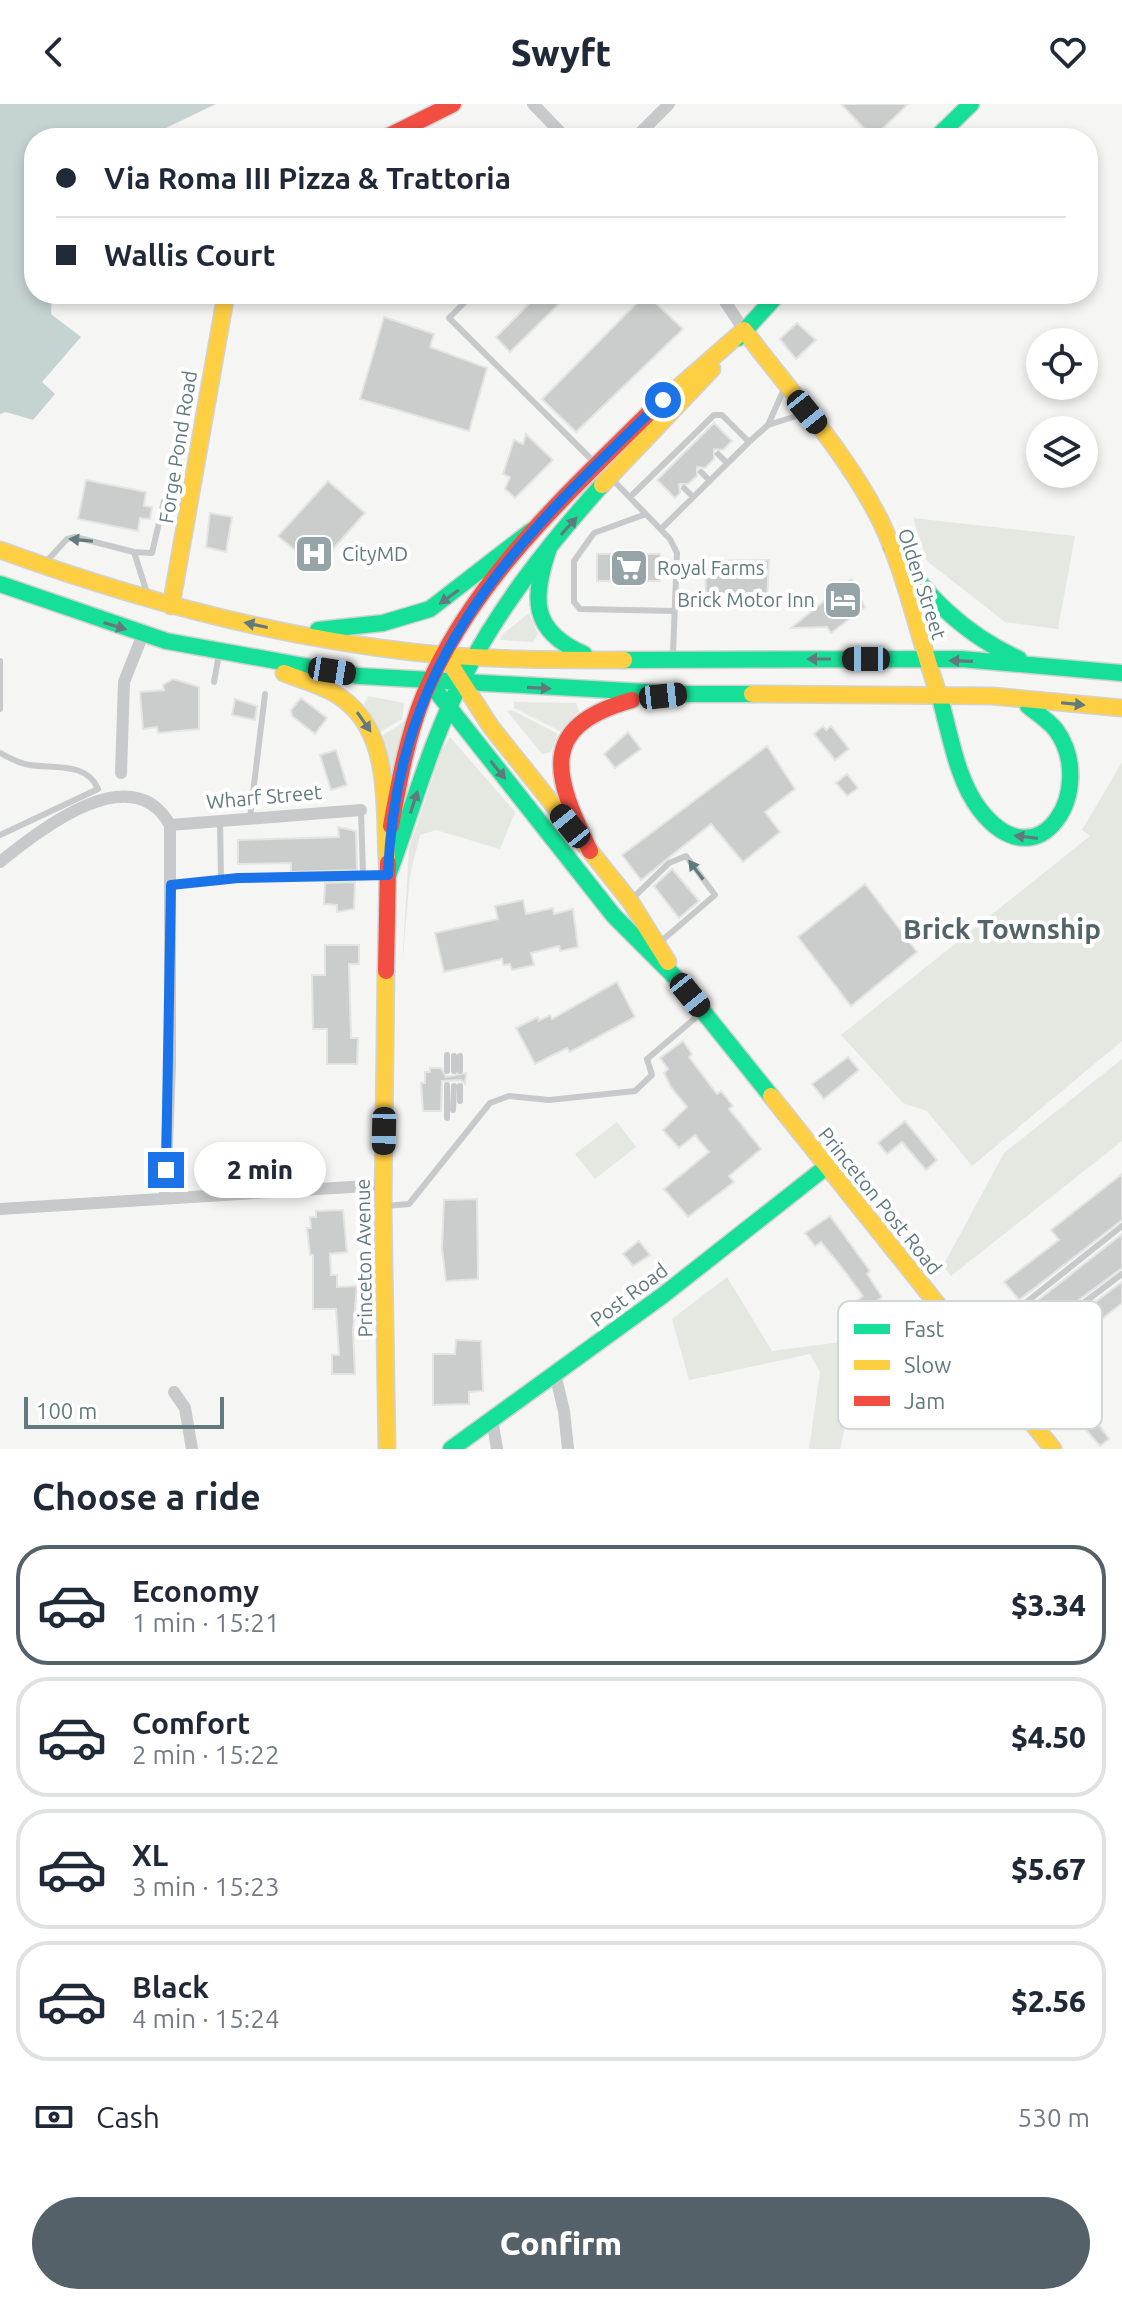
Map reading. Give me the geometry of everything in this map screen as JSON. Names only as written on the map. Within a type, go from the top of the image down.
[{"type":"main road","points":[[405,128],[453,104]]},
{"type":"main road","points":[[946,128],[971,104]]},
{"type":"main road","name":"Forge Pond Road","points":[[171,606],[224,304]]},
{"type":"main road","points":[[294,633],[378,623],[442,603],[498,552],[531,531],[715,350],[744,330],[769,304]]},
{"type":"main road","name":"Olden Street","points":[[744,330],[866,493],[891,546],[966,784],[982,812],[1013,835],[1030,838],[1055,836],[1077,823]]},
{"type":"main road","name":"Princeton Avenue","points":[[388,875],[427,760],[448,710],[498,614],[549,548],[724,357],[744,330]]},
{"type":"main road","name":"Princeton Avenue","points":[[387,1449],[383,1185],[389,836],[399,783],[429,682],[481,594],[531,531]]},
{"type":"main road","points":[[891,546],[911,576],[953,623],[982,643],[1035,665]]},
{"type":"main road","points":[[549,548],[535,593],[541,622],[556,642],[597,658]]},
{"type":"main road","points":[[0,550],[171,606],[294,633],[444,654],[925,660],[1122,673]]},
{"type":"main road","points":[[0,584],[143,634],[249,659],[359,676],[681,694],[992,696],[1122,708]]},
{"type":"main road","name":"Princeton Post Road","points":[[444,654],[491,727],[630,901],[659,943],[677,979]]},
{"type":"main road","points":[[249,659],[333,693],[365,721],[379,753],[388,875]]},
{"type":"main road","name":"Princeton Post Road","points":[[429,682],[448,710],[614,916],[677,979],[936,1301]]},
{"type":"main road","points":[[590,851],[564,792],[559,767],[567,736],[588,715],[610,704],[681,694]]},
{"type":"main road","points":[[992,696],[1032,707],[1077,733]]},
{"type":"main road","name":"Post Road","points":[[451,1449],[662,1296],[826,1167]]},
{"type":"main road","name":"Princeton Post Road","points":[[1038,1429],[1053,1449]]},
{"type":"street","points":[[533,104],[556,128]]},
{"type":"street","points":[[645,128],[669,104]]},
{"type":"street","name":"Olden Street","points":[[730,304],[744,330]]},
{"type":"street","points":[[121,773],[124,682],[143,634]]},
{"type":"street","points":[[0,862],[48,823],[103,800],[147,800],[162,810],[170,825],[165,1197]]},
{"type":"street","name":"Wharf Street","points":[[170,825],[361,810]]},
{"type":"street","points":[[0,1209],[383,1185]]},
{"type":"street","points":[[555,1374],[564,1411],[568,1449]]},
{"type":"street","points":[[174,1392],[185,1408],[192,1449]]},
{"type":"street","points":[[492,1419],[497,1449]]},
{"type":"lane","points":[[463,304],[449,318],[596,464]]},
{"type":"lane","points":[[768,425],[785,385]]},
{"type":"lane","points":[[661,529],[768,425],[807,412]]},
{"type":"lane","points":[[630,497],[681,452],[714,415],[722,415],[749,442]]},
{"type":"lane","points":[[718,454],[727,463]]},
{"type":"lane","points":[[701,472],[710,481]]},
{"type":"lane","points":[[611,478],[661,529],[677,553],[673,658]]},
{"type":"lane","points":[[684,488],[693,497]]},
{"type":"lane","points":[[42,566],[67,539],[75,537],[134,552],[152,553],[164,501],[188,506]]},
{"type":"lane","points":[[646,514],[594,533],[574,561],[574,602],[580,609],[675,611]]},
{"type":"lane","points":[[134,552],[150,600]]},
{"type":"lane","points":[[214,682],[219,652]]},
{"type":"lane","points":[[0,661],[0,709]]},
{"type":"lane","points":[[250,818],[265,694]]},
{"type":"lane","points":[[0,753],[26,765],[84,771],[94,779],[98,789],[0,835]]},
{"type":"lane","points":[[361,810],[363,875]]},
{"type":"lane","points":[[220,821],[221,880]]},
{"type":"lane","points":[[630,901],[669,863],[686,856],[715,895],[659,943]]},
{"type":"lane","points":[[171,885],[221,880],[388,875]]},
{"type":"lane","points":[[383,1206],[409,1204],[490,1103],[509,1096],[549,1100],[635,1091],[652,1075],[647,1059],[703,1012]]},
{"type":"lane","points":[[454,1056],[454,1071],[454,1056]]},
{"type":"lane","points":[[454,1086],[460,1101]]},
{"type":"lane","points":[[453,1110],[454,1086]]},
{"type":"lane","points":[[447,1118],[454,1086]]},
{"type":"lane","points":[[1028,1301],[1122,1226]]},
{"type":"lane","points":[[1086,1301],[1122,1274]]},
{"type":"shaded area","points":[[0,104],[216,104],[166,128],[24,128],[24,304],[52,304],[51,314],[81,337],[42,382],[55,394],[33,420],[6,412],[0,414]]},
{"type":"shaded area","points":[[913,518],[1075,536],[1058,629],[1005,622],[927,561]]},
{"type":"shaded area","points":[[529,613],[538,634],[533,642],[500,640],[503,634]]},
{"type":"shaded area","points":[[368,696],[404,703],[402,719],[380,732],[364,704]]},
{"type":"shaded area","points":[[514,702],[576,703],[579,711],[560,731],[514,708]]},
{"type":"shaded area","points":[[512,710],[558,734],[551,752],[542,754],[507,711]]},
{"type":"shaded area","points":[[411,717],[392,779],[382,736]]},
{"type":"shaded area","points":[[450,737],[515,812],[500,849],[436,830],[420,835],[410,875],[402,967],[409,848],[442,750]]},
{"type":"shaded area","points":[[1122,762],[1122,1041],[972,1166],[927,1111],[903,1103],[841,1035],[1090,836],[1082,830]]},
{"type":"shaded area","points":[[1122,1059],[1122,1141],[951,1276],[943,1266],[1004,1153]]},
{"type":"shaded area","points":[[617,1122],[636,1147],[595,1179],[575,1154]]},
{"type":"shaded area","points":[[727,1277],[772,1351],[838,1342],[838,1429],[844,1429],[840,1449],[809,1449],[820,1372],[810,1354],[689,1380],[672,1319]]},
{"type":"building","points":[[841,104],[908,104],[883,128],[864,128]]},
{"type":"building","points":[[529,304],[559,304],[510,352],[496,337]]},
{"type":"building","points":[[636,304],[657,304],[683,329],[576,432],[542,399]]},
{"type":"building","points":[[384,317],[434,334],[430,347],[487,368],[469,431],[360,399]]},
{"type":"building","points":[[797,323],[816,340],[796,359],[780,339]]},
{"type":"building","name":"Royal Farms","points":[[714,423],[732,441],[723,450],[714,449],[714,459],[705,468],[697,467],[697,476],[688,484],[679,484],[680,493],[675,498],[657,480]]},
{"type":"building","points":[[526,434],[553,460],[515,498],[505,489],[510,477],[503,474],[514,440],[523,444]]},
{"type":"building","points":[[86,480],[146,492],[144,506],[152,507],[150,519],[140,518],[138,531],[78,519]]},
{"type":"building","points":[[328,481],[365,513],[316,568],[278,536]]},
{"type":"building","points":[[210,513],[232,517],[226,552],[206,547]]},
{"type":"building","name":"Royal Farms","points":[[597,554],[660,554],[660,581],[597,581]]},
{"type":"building","points":[[769,560],[767,600],[731,602],[730,598],[706,597],[705,561]]},
{"type":"building","name":"Brick Motor Inn","points":[[851,579],[860,590],[857,593],[865,607],[831,633],[827,627],[791,628]]},
{"type":"building","points":[[173,679],[199,687],[199,729],[158,733],[157,727],[143,729],[140,692],[164,690],[163,685]]},
{"type":"building","points":[[301,698],[327,718],[315,734],[292,716],[291,710]]},
{"type":"building","points":[[235,699],[257,706],[255,720],[232,715]]},
{"type":"building","points":[[823,726],[826,730],[831,726],[849,749],[835,760],[814,734]]},
{"type":"building","points":[[628,732],[641,749],[615,768],[604,754]]},
{"type":"building","points":[[767,746],[795,789],[765,812],[780,832],[743,862],[711,824],[641,880],[622,855]]},
{"type":"building","points":[[336,750],[347,785],[331,790],[320,755]]},
{"type":"building","points":[[847,774],[858,788],[847,796],[836,783]]},
{"type":"building","points":[[338,827],[356,831],[357,870],[291,872],[291,863],[238,864],[238,840],[339,837]]},
{"type":"building","points":[[672,869],[699,901],[679,918],[654,886]]},
{"type":"building","points":[[355,882],[354,909],[337,912],[337,905],[324,904],[325,883]]},
{"type":"building","points":[[865,884],[917,952],[851,1006],[798,937]]},
{"type":"building","points":[[523,900],[526,914],[553,908],[554,914],[573,909],[578,947],[560,951],[559,946],[531,953],[534,965],[512,970],[510,964],[503,965],[502,959],[444,972],[435,933],[498,919],[495,906]]},
{"type":"building","points":[[325,945],[359,945],[359,964],[349,964],[351,1038],[358,1038],[357,1064],[327,1064],[327,1029],[313,1029],[312,975],[325,975]]},
{"type":"building","points":[[617,982],[635,1017],[570,1052],[567,1048],[535,1064],[516,1028],[538,1017],[539,1021],[550,1015],[552,1019]]},
{"type":"building","points":[[683,1041],[692,1054],[689,1057],[717,1094],[721,1091],[733,1106],[729,1109],[761,1149],[729,1176],[734,1182],[688,1217],[664,1189],[709,1152],[695,1135],[679,1148],[663,1130],[687,1107],[671,1087],[664,1073],[668,1069],[660,1058]]},
{"type":"building","points":[[848,1057],[859,1070],[824,1099],[812,1084]]},
{"type":"building","points":[[430,1068],[441,1068],[446,1077],[466,1073],[465,1084],[461,1080],[442,1081],[441,1111],[423,1111],[421,1083],[425,1083],[425,1072],[430,1072]]},
{"type":"building","points":[[905,1121],[937,1160],[926,1170],[902,1142],[887,1154],[878,1143]]},
{"type":"building","points":[[1122,1174],[1122,1220],[1019,1300],[1004,1282],[1059,1240],[1051,1230]]},
{"type":"building","points":[[477,1199],[478,1279],[446,1281],[442,1248],[444,1200]]},
{"type":"building","points":[[343,1210],[347,1252],[330,1254],[331,1275],[337,1275],[337,1287],[357,1286],[353,1331],[355,1374],[332,1374],[332,1355],[339,1355],[336,1309],[313,1309],[313,1255],[310,1255],[307,1228],[311,1228],[310,1217],[316,1217],[316,1211]]},
{"type":"building","points":[[830,1216],[870,1271],[867,1274],[882,1297],[876,1301],[859,1301],[863,1296],[840,1265],[821,1242],[815,1246],[805,1233]]},
{"type":"building","points":[[1122,1234],[1122,1268],[1077,1301],[1037,1301]]},
{"type":"building","points":[[639,1241],[650,1255],[633,1266],[623,1254]]},
{"type":"building","points":[[1122,1282],[1122,1303],[1102,1319],[1102,1301],[1097,1301]]},
{"type":"building","points":[[456,1340],[481,1341],[483,1391],[469,1392],[469,1404],[433,1405],[433,1354],[455,1354]]},
{"type":"building","points":[[1085,1429],[1102,1429],[1109,1439],[1100,1446]]},
{"type":"traffic: fast","points":[[946,128],[971,104]]},
{"type":"traffic: fast","points":[[738,338],[769,304]]},
{"type":"traffic: fast","points":[[389,873],[441,725],[477,652],[526,577],[602,485]]},
{"type":"traffic: fast","points":[[318,630],[383,623],[430,609],[531,531]]},
{"type":"traffic: fast","points":[[891,546],[947,612],[980,638],[1019,659]]},
{"type":"traffic: fast","points":[[549,548],[540,582],[540,611],[553,635],[584,654]]},
{"type":"traffic: fast","points":[[0,584],[166,641],[359,676],[681,694],[752,694]]},
{"type":"traffic: fast","points":[[624,660],[961,659],[1122,673]]},
{"type":"traffic: fast","points":[[429,682],[614,916],[677,979],[771,1096]]},
{"type":"traffic: fast","points":[[939,695],[959,770],[972,798],[1002,831],[1023,838],[1041,833],[1056,820],[1066,801],[1070,778],[1067,753],[1056,730],[1028,706]]},
{"type":"traffic: fast","points":[[451,1449],[662,1296],[826,1167]]},
{"type":"traffic: slow","points":[[171,606],[224,304]]},
{"type":"traffic: slow","points":[[744,330],[834,445],[880,520],[898,563],[939,695]]},
{"type":"traffic: slow","points":[[648,414],[744,330]]},
{"type":"traffic: slow","points":[[602,485],[712,369]]},
{"type":"traffic: slow","points":[[0,550],[152,600],[307,636],[438,655],[624,660]]},
{"type":"traffic: slow","points":[[444,654],[491,727],[630,901],[668,962]]},
{"type":"traffic: slow","points":[[284,673],[336,694],[364,721],[374,741],[384,785],[388,875]]},
{"type":"traffic: slow","points":[[752,694],[992,696],[1122,708]]},
{"type":"traffic: slow","points":[[386,971],[383,1206],[387,1449]]},
{"type":"traffic: slow","points":[[771,1096],[935,1301]]},
{"type":"traffic: slow","points":[[1037,1429],[1053,1449]]},
{"type":"traffic: jam","points":[[405,128],[453,104]]},
{"type":"traffic: jam","points":[[391,826],[404,760],[418,711],[444,654],[467,615],[521,544],[648,414]]},
{"type":"traffic: jam","points":[[590,851],[562,778],[562,758],[567,740],[580,725],[601,711],[632,700]]},
{"type":"traffic: jam","points":[[386,971],[388,863]]},
{"type":"place","name":"CityMD","points":[[314,554]]},
{"type":"place","name":"Royal Farms","points":[[629,568]]},
{"type":"place","name":"Brick Motor Inn","points":[[843,600]]},
{"type":"district","name":"Brick Township","points":[[1002,929]]},
{"type":"route","points":[[166,1170],[171,885],[238,878],[388,875],[389,836],[402,772],[429,682],[444,654],[481,594],[531,531],[663,400]]}]
